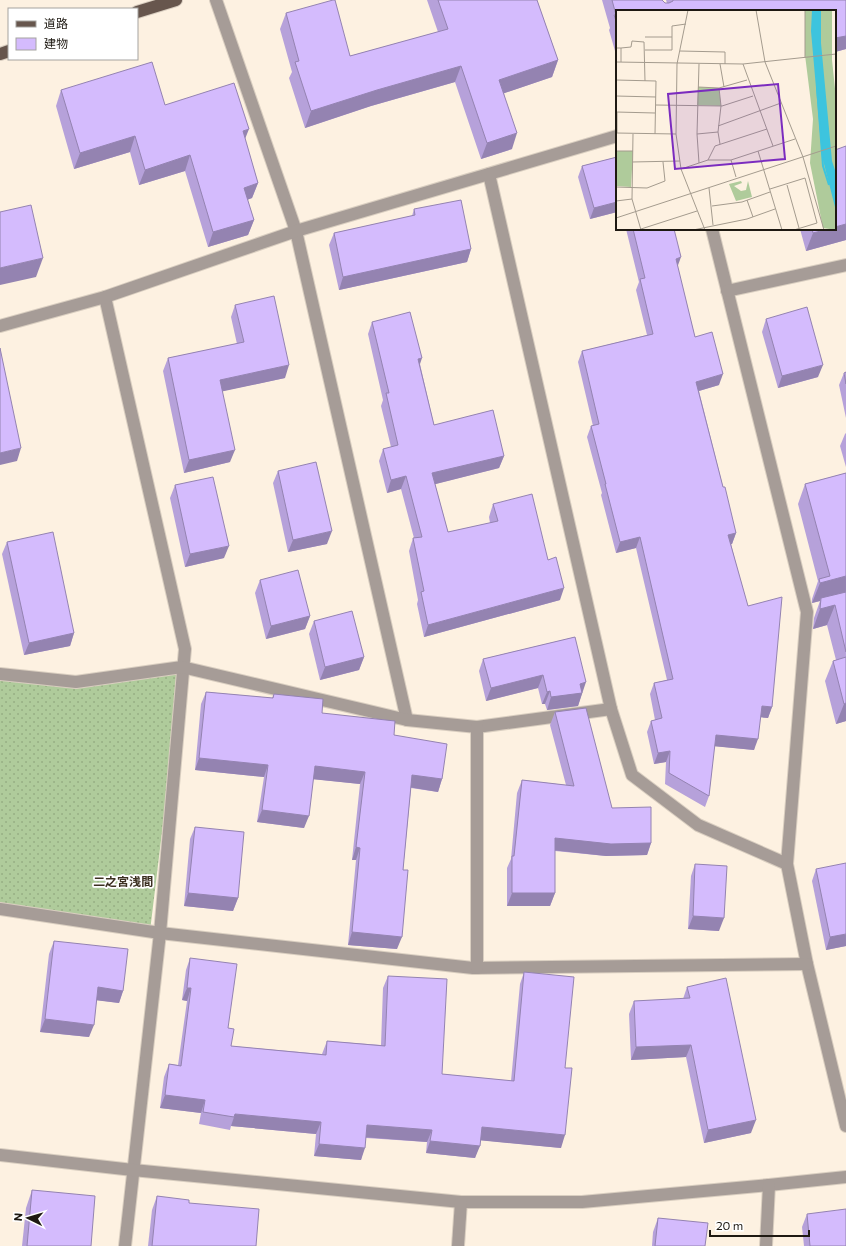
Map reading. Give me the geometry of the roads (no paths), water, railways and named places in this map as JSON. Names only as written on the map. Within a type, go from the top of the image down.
[{"type":"main road","points":[[138,12],[176,0]]},
{"type":"street","points":[[216,0],[296,231],[407,720]]},
{"type":"street","points":[[0,326],[105,296],[296,231],[616,136]]},
{"type":"street","points":[[489,174],[611,709],[632,775],[698,825],[787,864]]},
{"type":"street","points":[[712,230],[807,612],[787,864],[807,964],[846,1126]]},
{"type":"street","points":[[727,291],[846,266]]},
{"type":"street","points":[[105,296],[185,649],[182,666],[160,933],[125,1246]]},
{"type":"street","points":[[807,612],[820,609]]},
{"type":"street","points":[[0,674],[76,682],[182,666],[407,720],[477,727],[611,709]]},
{"type":"street","points":[[477,727],[477,968]]},
{"type":"street","points":[[0,909],[160,933],[477,968],[807,964]]},
{"type":"street","points":[[0,1155],[133,1170],[462,1202],[582,1202],[846,1177]]},
{"type":"street","points":[[766,1246],[769,1185]]},
{"type":"street","points":[[458,1246],[462,1202]]},
{"type":"district","name":"二之宮浅間","points":[[123,881]]}]
